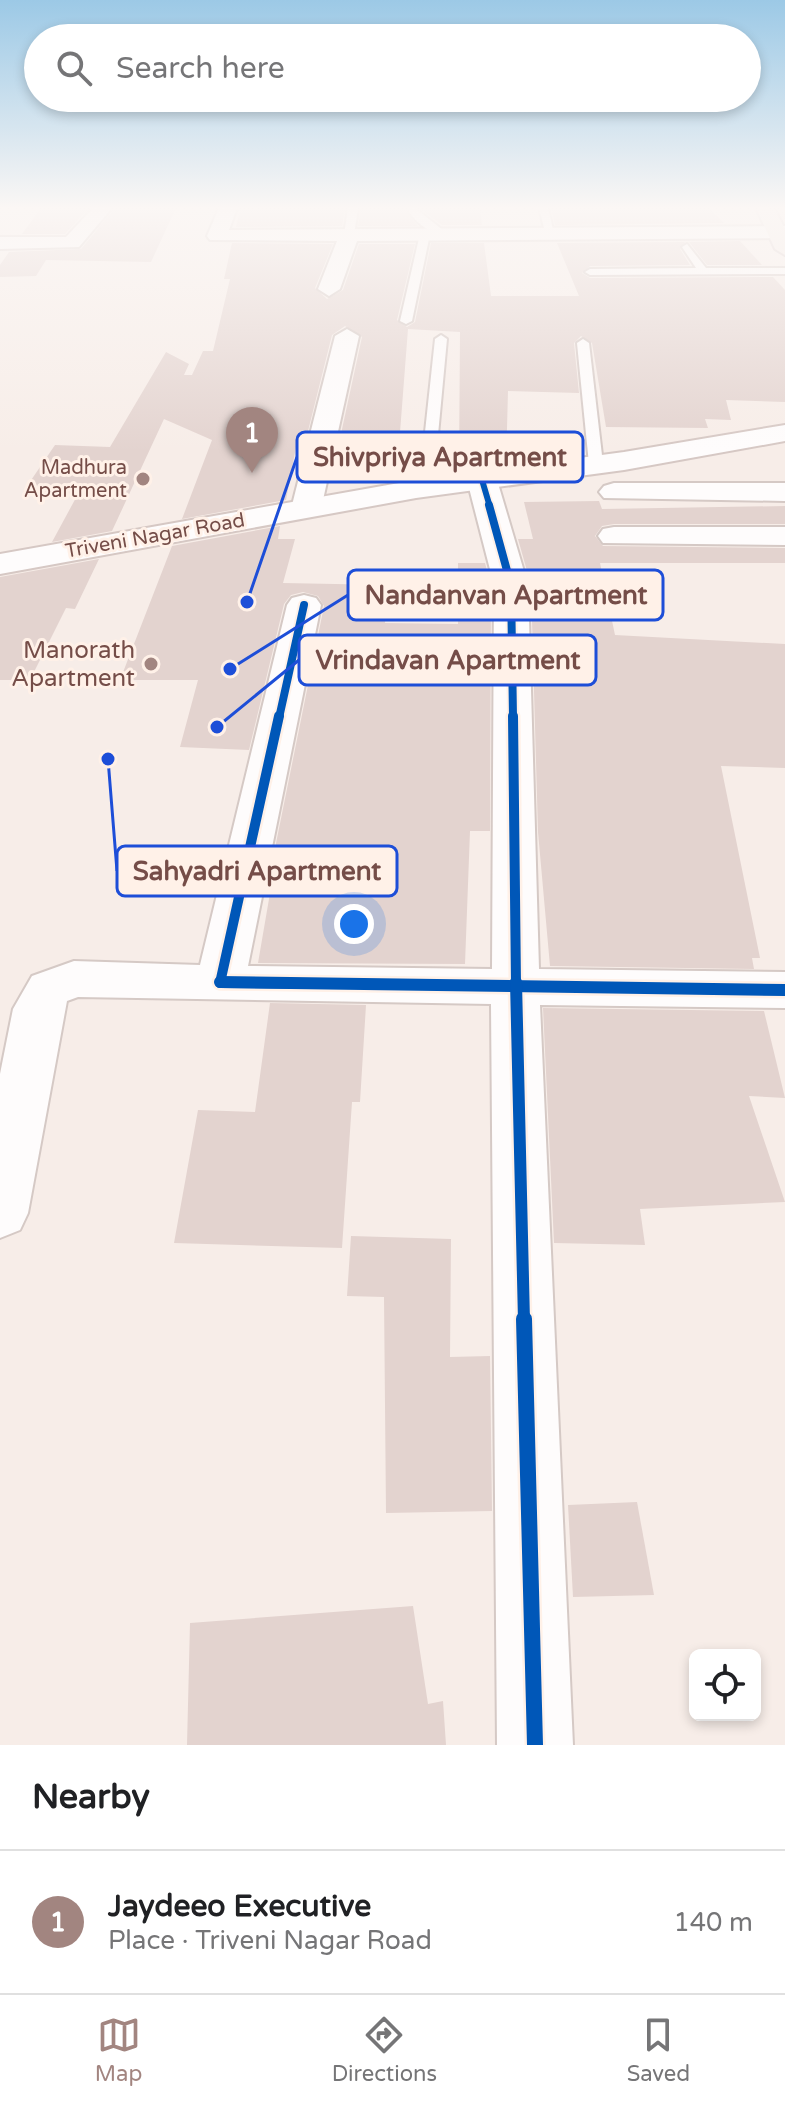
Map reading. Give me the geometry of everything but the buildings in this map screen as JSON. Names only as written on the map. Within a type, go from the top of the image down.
[{"type":"street","points":[[306,509],[347,336]]},
{"type":"street","name":"Triveni Nagar Road","points":[[0,564],[426,488],[785,433]]},
{"type":"street","points":[[482,480],[511,585],[535,1745]]},
{"type":"street","points":[[614,492],[785,492]]},
{"type":"street","points":[[614,536],[785,536]]},
{"type":"street","points":[[220,983],[304,605]]},
{"type":"street","points":[[0,1213],[38,1009],[49,989],[74,979],[785,990]]},
{"type":"lane","points":[[406,321],[415,289]]},
{"type":"lane","points":[[426,488],[441,339]]},
{"type":"lane","points":[[583,343],[596,464]]},
{"type":"cycle path","points":[[482,480],[511,585],[516,1021],[535,1745]]},
{"type":"cycle path","points":[[304,605],[220,983],[785,990]]},
{"type":"place","name":"Jaydeeo Executive","points":[[252,473]]},
{"type":"place","name":"Madhura Apartment","points":[[143,479]]},
{"type":"place","name":"Shivpriya Apartment","points":[[247,602]]},
{"type":"place","name":"Manorath Apartment","points":[[151,664]]},
{"type":"place","name":"Nandanvan Apartment","points":[[230,669]]},
{"type":"place","name":"Vrindavan Apartment","points":[[217,727]]},
{"type":"place","name":"Sahyadri Apartment","points":[[108,759]]}]
